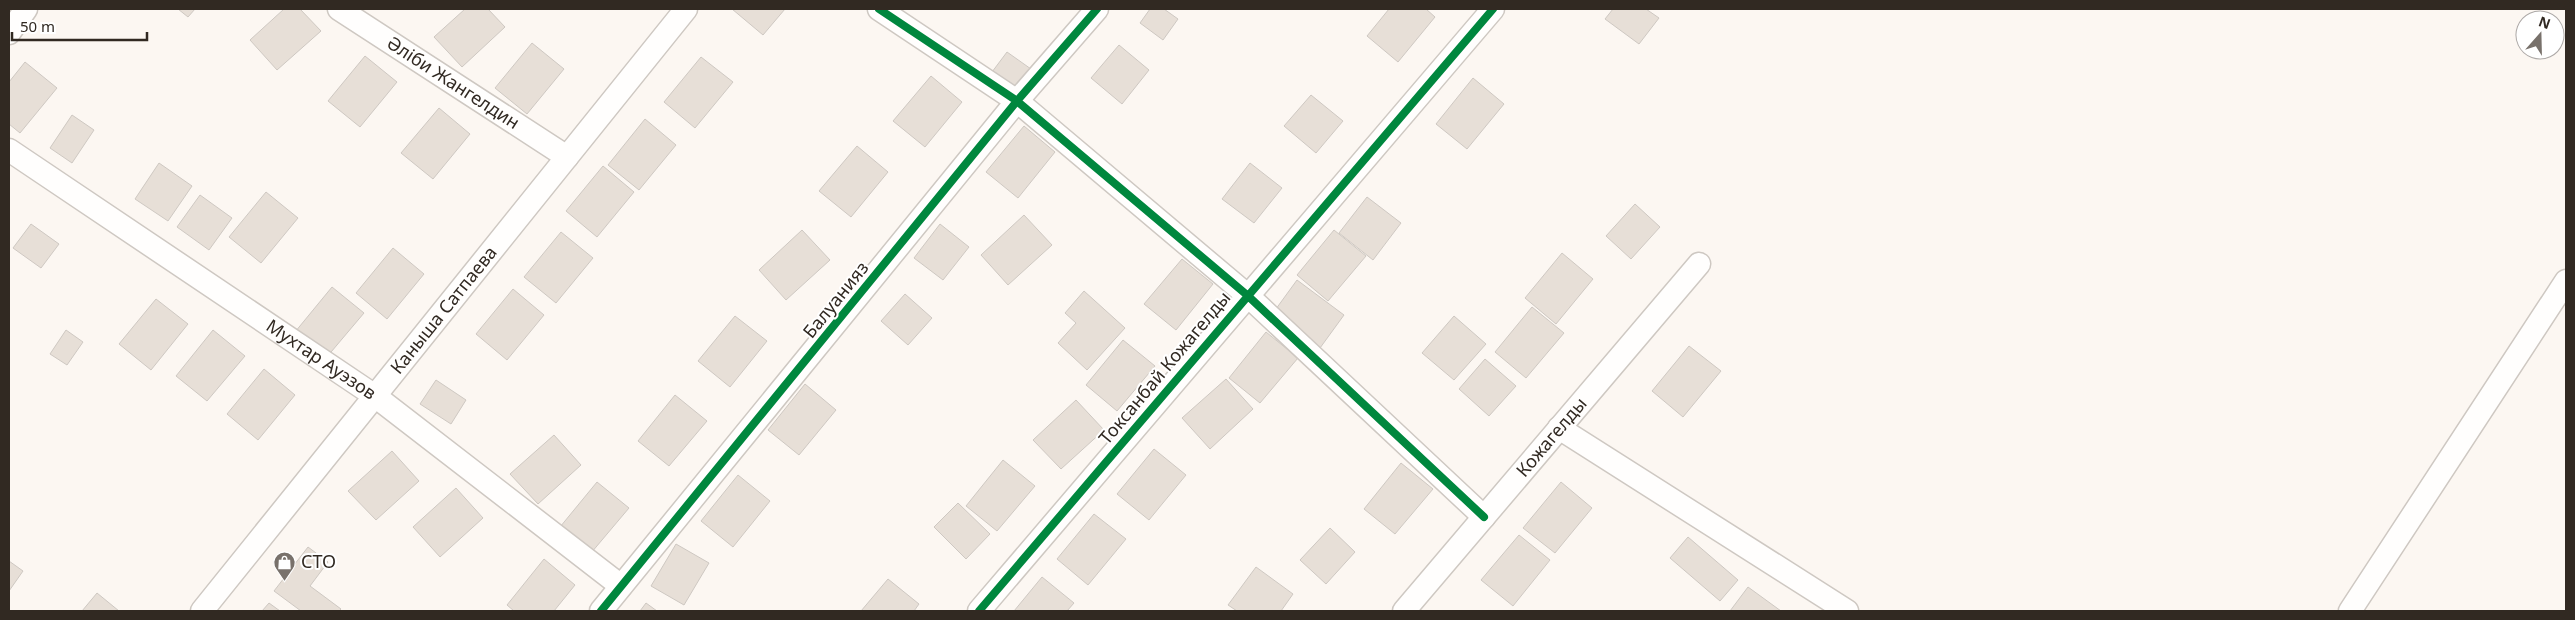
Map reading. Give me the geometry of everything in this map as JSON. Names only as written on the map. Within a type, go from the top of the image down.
[{"type":"street","points":[[9,33],[26,9]]},
{"type":"street","name":"Әліби Жангелдин","points":[[340,9],[567,157]]},
{"type":"street","name":"Каныша Сатпаева","points":[[202,611],[686,9]]},
{"type":"street","points":[[879,9],[1017,101],[1246,295],[1484,517]]},
{"type":"street","name":"Балуанияз","points":[[601,611],[1017,101],[1097,9]]},
{"type":"street","name":"Токсанбай Кожагелды","points":[[979,611],[1246,295],[1493,9]]},
{"type":"street","name":"Мухтар Ауэзов","points":[[9,150],[375,396],[622,586]]},
{"type":"street","name":"Кожагелды","points":[[1404,611],[1699,264]]},
{"type":"street","points":[[2350,611],[2566,281]]},
{"type":"street","points":[[1559,428],[1845,611]]},
{"type":"building","points":[[178,9],[195,9],[188,17]]},
{"type":"building","points":[[284,9],[300,9],[321,31],[277,70],[250,40]]},
{"type":"building","points":[[465,9],[488,9],[505,27],[462,67],[434,37]]},
{"type":"building","points":[[732,9],[785,9],[763,35]]},
{"type":"building","points":[[1150,9],[1164,9],[1178,19],[1163,40],[1140,23]]},
{"type":"building","points":[[1389,9],[1426,9],[1435,17],[1398,62],[1367,36]]},
{"type":"building","points":[[1613,9],[1646,9],[1659,18],[1639,44],[1605,19]]},
{"type":"building","points":[[532,43],[564,69],[527,114],[495,88]]},
{"type":"building","points":[[1119,45],[1149,70],[1122,104],[1091,78]]},
{"type":"building","points":[[1007,52],[1031,69],[1016,89],[992,72]]},
{"type":"building","points":[[365,56],[397,82],[360,127],[328,101]]},
{"type":"building","points":[[701,57],[733,82],[695,128],[664,102]]},
{"type":"building","points":[[25,62],[57,88],[20,133],[9,124],[9,82]]},
{"type":"building","points":[[931,76],[962,102],[925,147],[893,121]]},
{"type":"building","points":[[1473,78],[1504,104],[1467,149],[1436,124]]},
{"type":"building","points":[[1311,95],[1343,121],[1316,153],[1284,126]]},
{"type":"building","points":[[439,108],[470,134],[433,179],[401,153]]},
{"type":"building","points":[[72,115],[94,130],[72,163],[50,148]]},
{"type":"building","points":[[645,119],[676,145],[639,190],[608,165]]},
{"type":"building","points":[[1024,126],[1055,152],[1018,198],[986,172]]},
{"type":"building","points":[[857,146],[888,172],[851,217],[819,191]]},
{"type":"building","points":[[159,163],[192,186],[168,221],[135,199]]},
{"type":"building","points":[[1250,163],[1282,188],[1254,223],[1222,199]]},
{"type":"building","points":[[603,166],[634,192],[597,237],[566,211]]},
{"type":"building","points":[[266,192],[298,218],[261,263],[229,237]]},
{"type":"building","points":[[200,195],[232,218],[209,250],[177,227]]},
{"type":"building","points":[[1367,197],[1401,223],[1373,260],[1339,233]]},
{"type":"building","points":[[1635,204],[1660,227],[1631,259],[1606,236]]},
{"type":"building","points":[[1024,215],[1052,245],[1008,285],[981,255]]},
{"type":"building","points":[[31,224],[59,244],[41,268],[13,248]]},
{"type":"building","points":[[940,224],[969,247],[943,280],[914,258]]},
{"type":"building","points":[[802,230],[830,260],[786,300],[759,270]]},
{"type":"building","points":[[1334,230],[1366,256],[1328,301],[1297,275]]},
{"type":"building","points":[[561,232],[593,258],[556,303],[524,277]]},
{"type":"building","points":[[393,248],[424,274],[387,319],[356,293]]},
{"type":"building","points":[[1562,253],[1593,279],[1556,324],[1525,298]]},
{"type":"building","points":[[1182,259],[1213,284],[1176,330],[1144,304]]},
{"type":"building","points":[[1297,280],[1344,315],[1320,348],[1273,313]]},
{"type":"building","points":[[332,287],[364,313],[326,358],[295,332]]},
{"type":"building","points":[[513,289],[544,315],[507,360],[476,334]]},
{"type":"building","points":[[1084,291],[1125,328],[1087,370],[1058,343],[1076,323],[1065,313]]},
{"type":"building","points":[[905,294],[932,318],[908,345],[881,321]]},
{"type":"building","points":[[156,299],[188,324],[151,370],[119,344]]},
{"type":"building","points":[[1532,307],[1564,333],[1526,378],[1495,352]]},
{"type":"building","points":[[735,316],[767,341],[730,387],[698,361]]},
{"type":"building","points":[[1454,316],[1486,344],[1454,380],[1422,353]]},
{"type":"building","points":[[66,330],[83,342],[67,365],[50,354]]},
{"type":"building","points":[[213,330],[245,356],[207,401],[176,376]]},
{"type":"building","points":[[1266,332],[1298,358],[1260,403],[1229,378]]},
{"type":"building","points":[[1123,340],[1155,366],[1117,411],[1086,385]]},
{"type":"building","points":[[1689,346],[1721,371],[1683,417],[1652,391]]},
{"type":"building","points":[[1485,359],[1516,386],[1489,416],[1459,389]]},
{"type":"building","points":[[264,369],[295,395],[258,440],[227,414]]},
{"type":"building","points":[[1226,379],[1253,409],[1210,449],[1182,418]]},
{"type":"building","points":[[436,380],[466,400],[451,424],[420,404]]},
{"type":"building","points":[[805,384],[836,410],[799,455],[768,430]]},
{"type":"building","points":[[675,395],[707,421],[669,466],[638,441]]},
{"type":"building","points":[[1076,400],[1104,430],[1061,469],[1033,440]]},
{"type":"building","points":[[554,435],[581,465],[538,504],[510,474]]},
{"type":"building","points":[[1154,449],[1186,475],[1149,520],[1117,494]]},
{"type":"building","points":[[392,451],[419,481],[376,520],[348,491]]},
{"type":"building","points":[[1003,460],[1035,486],[997,531],[966,506]]},
{"type":"building","points":[[1401,463],[1433,489],[1395,534],[1364,509]]},
{"type":"building","points":[[738,475],[770,501],[733,547],[701,521]]},
{"type":"building","points":[[597,482],[629,508],[591,553],[560,527]]},
{"type":"building","points":[[1561,482],[1592,508],[1555,553],[1523,528]]},
{"type":"building","points":[[456,488],[483,518],[440,557],[413,527]]},
{"type":"building","points":[[958,503],[990,534],[966,559],[934,527]]},
{"type":"building","points":[[1094,514],[1126,539],[1088,585],[1057,559]]},
{"type":"building","points":[[1330,528],[1355,552],[1326,584],[1300,560]]},
{"type":"building","points":[[1519,535],[1550,560],[1513,606],[1481,580]]},
{"type":"building","points":[[1688,537],[1738,580],[1720,601],[1670,558]]},
{"type":"building","points":[[676,544],[709,563],[684,605],[651,586]]},
{"type":"building","points":[[308,547],[328,562],[310,586],[341,609],[339,611],[301,611],[274,591]]},
{"type":"building","points":[[544,559],[575,585],[554,611],[514,611],[507,605]]},
{"type":"building","points":[[9,561],[23,571],[9,591]]},
{"type":"building","points":[[1256,567],[1293,594],[1281,611],[1237,611],[1228,605]]},
{"type":"building","points":[[1042,577],[1074,603],[1067,611],[1014,611]]},
{"type":"building","points":[[888,579],[919,604],[914,611],[861,611]]},
{"type":"building","points":[[1748,587],[1781,611],[1730,611]]},
{"type":"building","points":[[97,593],[119,611],[82,611]]},
{"type":"building","points":[[269,603],[280,611],[262,611]]},
{"type":"building","points":[[646,603],[657,611],[640,611]]},
{"type":"cycle path","points":[[879,9],[1017,101],[1247,295],[1484,517]]},
{"type":"cycle path","points":[[601,611],[1017,101],[1097,9]]},
{"type":"cycle path","points":[[979,611],[1493,9]]},
{"type":"place","name":"CTO","points":[[285,581]]}]
